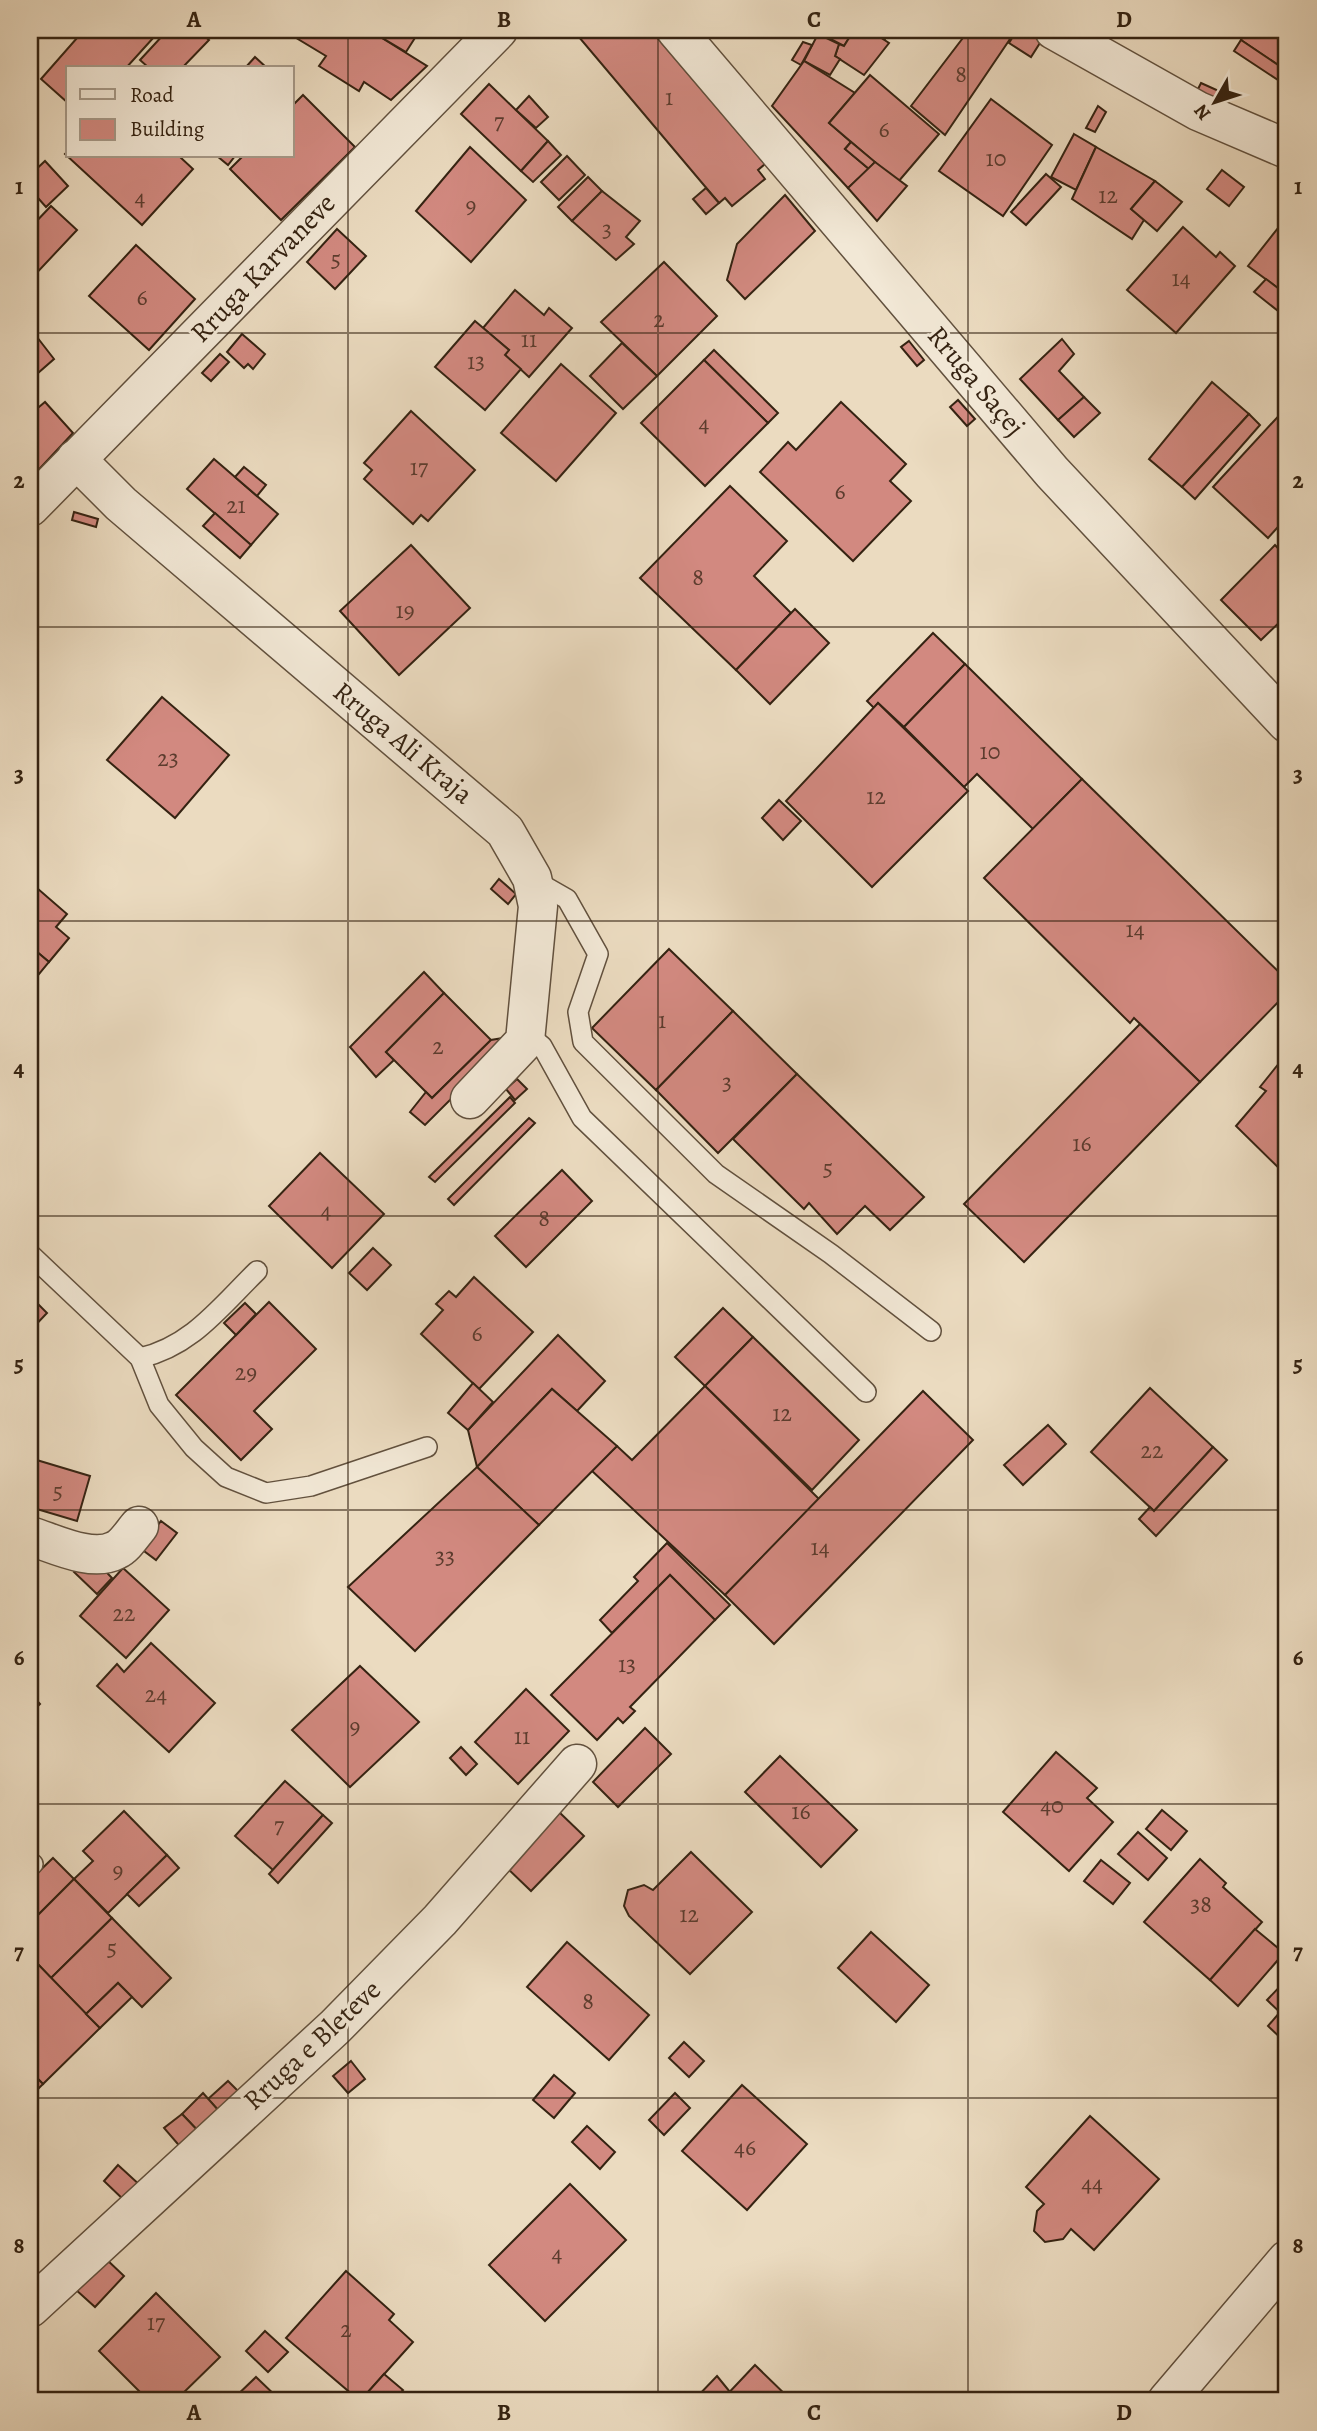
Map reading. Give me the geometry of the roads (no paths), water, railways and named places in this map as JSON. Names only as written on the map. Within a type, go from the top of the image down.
[{"type":"street","name":"Rruga Karvaneve","points":[[30,507],[498,30]]},
{"type":"street","name":"Rruga Saçej","points":[[676,30],[1052,472],[1287,723]]},
{"type":"street","points":[[1054,30],[1106,42],[1198,111],[1287,149]]},
{"type":"street","name":"Rruga Ali Kraja","points":[[76,459],[121,504],[505,831],[531,878],[538,906],[525,1041],[470,1099]]},
{"type":"street","points":[[30,1536],[74,1550],[105,1554],[119,1550],[139,1526]]},
{"type":"street","name":"Rruga e Bleteve","points":[[30,2308],[335,2027],[440,1920],[577,1764]]},
{"type":"street","points":[[1167,2401],[1287,2260]]},
{"type":"lane","points":[[531,878],[567,899],[598,954],[578,1012],[583,1042],[716,1174],[831,1254],[931,1331]]},
{"type":"lane","points":[[526,1033],[542,1046],[582,1118],[866,1392]]},
{"type":"lane","points":[[30,1254],[140,1357],[159,1405],[194,1448],[226,1477],[266,1493],[311,1486],[427,1447]]},
{"type":"lane","points":[[140,1357],[162,1353],[185,1341],[257,1271]]}]
